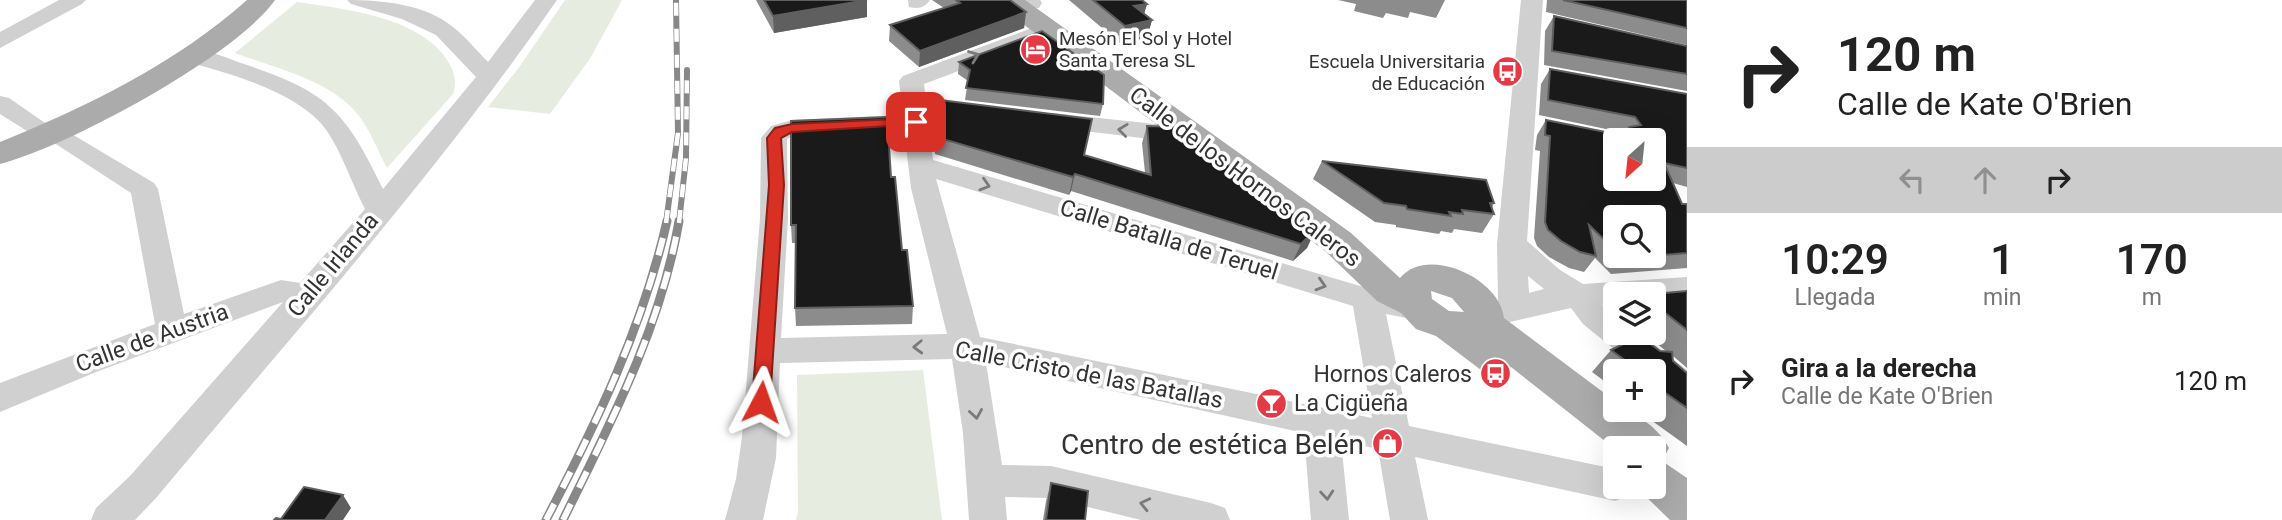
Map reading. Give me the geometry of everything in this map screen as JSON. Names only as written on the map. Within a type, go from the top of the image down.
[{"type":"main road","points":[[0,154],[150,67],[195,38],[242,0]]},
{"type":"main road","points":[[0,141],[43,129],[108,105],[192,56],[262,0]]},
{"type":"main road","name":"Calle de los Hornos Caleros","points":[[1028,6],[1191,134],[1338,242],[1390,291],[1462,307],[1603,437]]},
{"type":"main road","name":"Calle de los Hornos Caleros","points":[[1028,6],[1462,307],[1501,335],[1543,372],[1631,436]]},
{"type":"main road","points":[[1459,284],[1484,305],[1462,307]]},
{"type":"main road","points":[[1666,463],[1687,481]]},
{"type":"main road","points":[[1666,488],[1687,506]]},
{"type":"street","points":[[0,41],[75,0]]},
{"type":"street","points":[[358,0],[410,14],[444,30],[489,78]]},
{"type":"street","name":"Calle Irlanda","points":[[110,520],[144,487],[380,210],[489,78],[546,0]]},
{"type":"street","points":[[744,520],[754,484],[776,185],[774,138],[780,131],[792,128],[922,103],[1028,6]]},
{"type":"street","points":[[1462,307],[1512,244],[1520,122],[1536,74],[1538,14]]},
{"type":"street","points":[[192,56],[295,93],[325,112],[346,142],[380,210]]},
{"type":"street","points":[[0,103],[144,189],[172,331]]},
{"type":"street","points":[[922,103],[920,165],[966,346],[986,481],[988,520]]},
{"type":"street","points":[[1022,117],[1141,132],[1191,134]]},
{"type":"street","points":[[1520,122],[1546,127]]},
{"type":"street","name":"Calle Batalla de Teruel","points":[[920,165],[1367,299],[1462,307]]},
{"type":"street","points":[[1512,244],[1540,271],[1579,296],[1594,316],[1687,389]]},
{"type":"street","points":[[1462,307],[1687,288]]},
{"type":"street","name":"Calle de Austria","points":[[0,398],[84,363],[281,291],[307,295]]},
{"type":"street","points":[[1367,299],[1409,520]]},
{"type":"street","name":"Calle Cristo de las Batallas","points":[[764,351],[966,346],[1603,482]]},
{"type":"street","points":[[1321,421],[1329,520]]},
{"type":"street","points":[[986,481],[1051,482],[1211,520]]},
{"type":"shaded area","points":[[565,0],[622,0],[591,57],[550,114],[488,107],[520,66]]},
{"type":"shaded area","points":[[297,2],[359,12],[402,25],[437,47],[449,63],[455,78],[453,94],[387,168],[359,116],[334,93],[302,77],[235,53]]},
{"type":"shaded area","points":[[923,370],[942,520],[796,520],[797,375]]},
{"type":"building","points":[[764,0],[867,0],[773,16]]},
{"type":"building","points":[[956,0],[1010,0],[1026,12],[920,51],[890,25],[960,3]]},
{"type":"building","points":[[1093,0],[1142,0],[1147,4],[1134,6],[1152,20],[1125,26]]},
{"type":"building","points":[[1563,0],[1687,0],[1687,28]]},
{"type":"building","points":[[1554,16],[1687,46],[1687,74],[1552,51]]},
{"type":"building","points":[[1042,31],[1104,75],[1103,104],[966,88],[970,70],[959,62]]},
{"type":"building","points":[[1550,69],[1687,94],[1687,168],[1666,163],[1666,128],[1629,128],[1641,125],[1635,117],[1548,100]]},
{"type":"building","points":[[932,99],[1092,119],[1084,155],[1151,175],[1147,126],[1178,127],[1315,230],[1301,244],[1075,174],[1073,177],[936,137]]},
{"type":"building","points":[[887,117],[891,177],[895,177],[902,250],[907,250],[913,306],[795,308],[796,225],[791,225],[791,121]]},
{"type":"building","points":[[1546,120],[1603,132],[1603,191],[1666,191],[1666,168],[1682,204],[1687,204],[1687,253],[1666,255],[1666,205],[1603,205],[1603,238],[1589,225],[1596,256],[1580,252],[1548,230],[1545,222],[1550,136],[1545,135]]},
{"type":"building","points":[[1322,161],[1486,180],[1494,203],[1490,203],[1494,214],[1462,210],[1463,214],[1449,212],[1451,216],[1384,203]]},
{"type":"building","points":[[1687,291],[1687,330],[1666,314],[1666,293]]},
{"type":"building","points":[[1621,345],[1652,345],[1660,351],[1672,352],[1673,361],[1687,373],[1687,408],[1666,393],[1666,359],[1623,359],[1611,350]]},
{"type":"building","points":[[1051,483],[1088,491],[1085,520],[1046,520]]},
{"type":"building","points":[[304,487],[343,495],[325,520],[274,520],[281,519]]},
{"type":"railway","points":[[666,223],[678,133],[676,0]]},
{"type":"railway","points":[[679,223],[686,158],[687,70]]},
{"type":"railway","points":[[546,520],[583,448],[631,337],[645,299],[667,221]]},
{"type":"railway","points":[[563,520],[616,411],[647,337],[671,260],[679,221]]},
{"type":"place","name":"Mesón El Sol y Hotel Santa Teresa SL","points":[[1036,49]]},
{"type":"place","name":"Escuela Universitaria de Educación","points":[[1508,72]]},
{"type":"place","name":"Hornos Caleros","points":[[1495,374]]},
{"type":"place","name":"La Cigüeña","points":[[1271,403]]},
{"type":"place","name":"Centro de estética Belén","points":[[1387,444]]},
{"type":"route","points":[[761,402],[776,185],[774,138],[780,131],[792,128],[916,122]]}]
